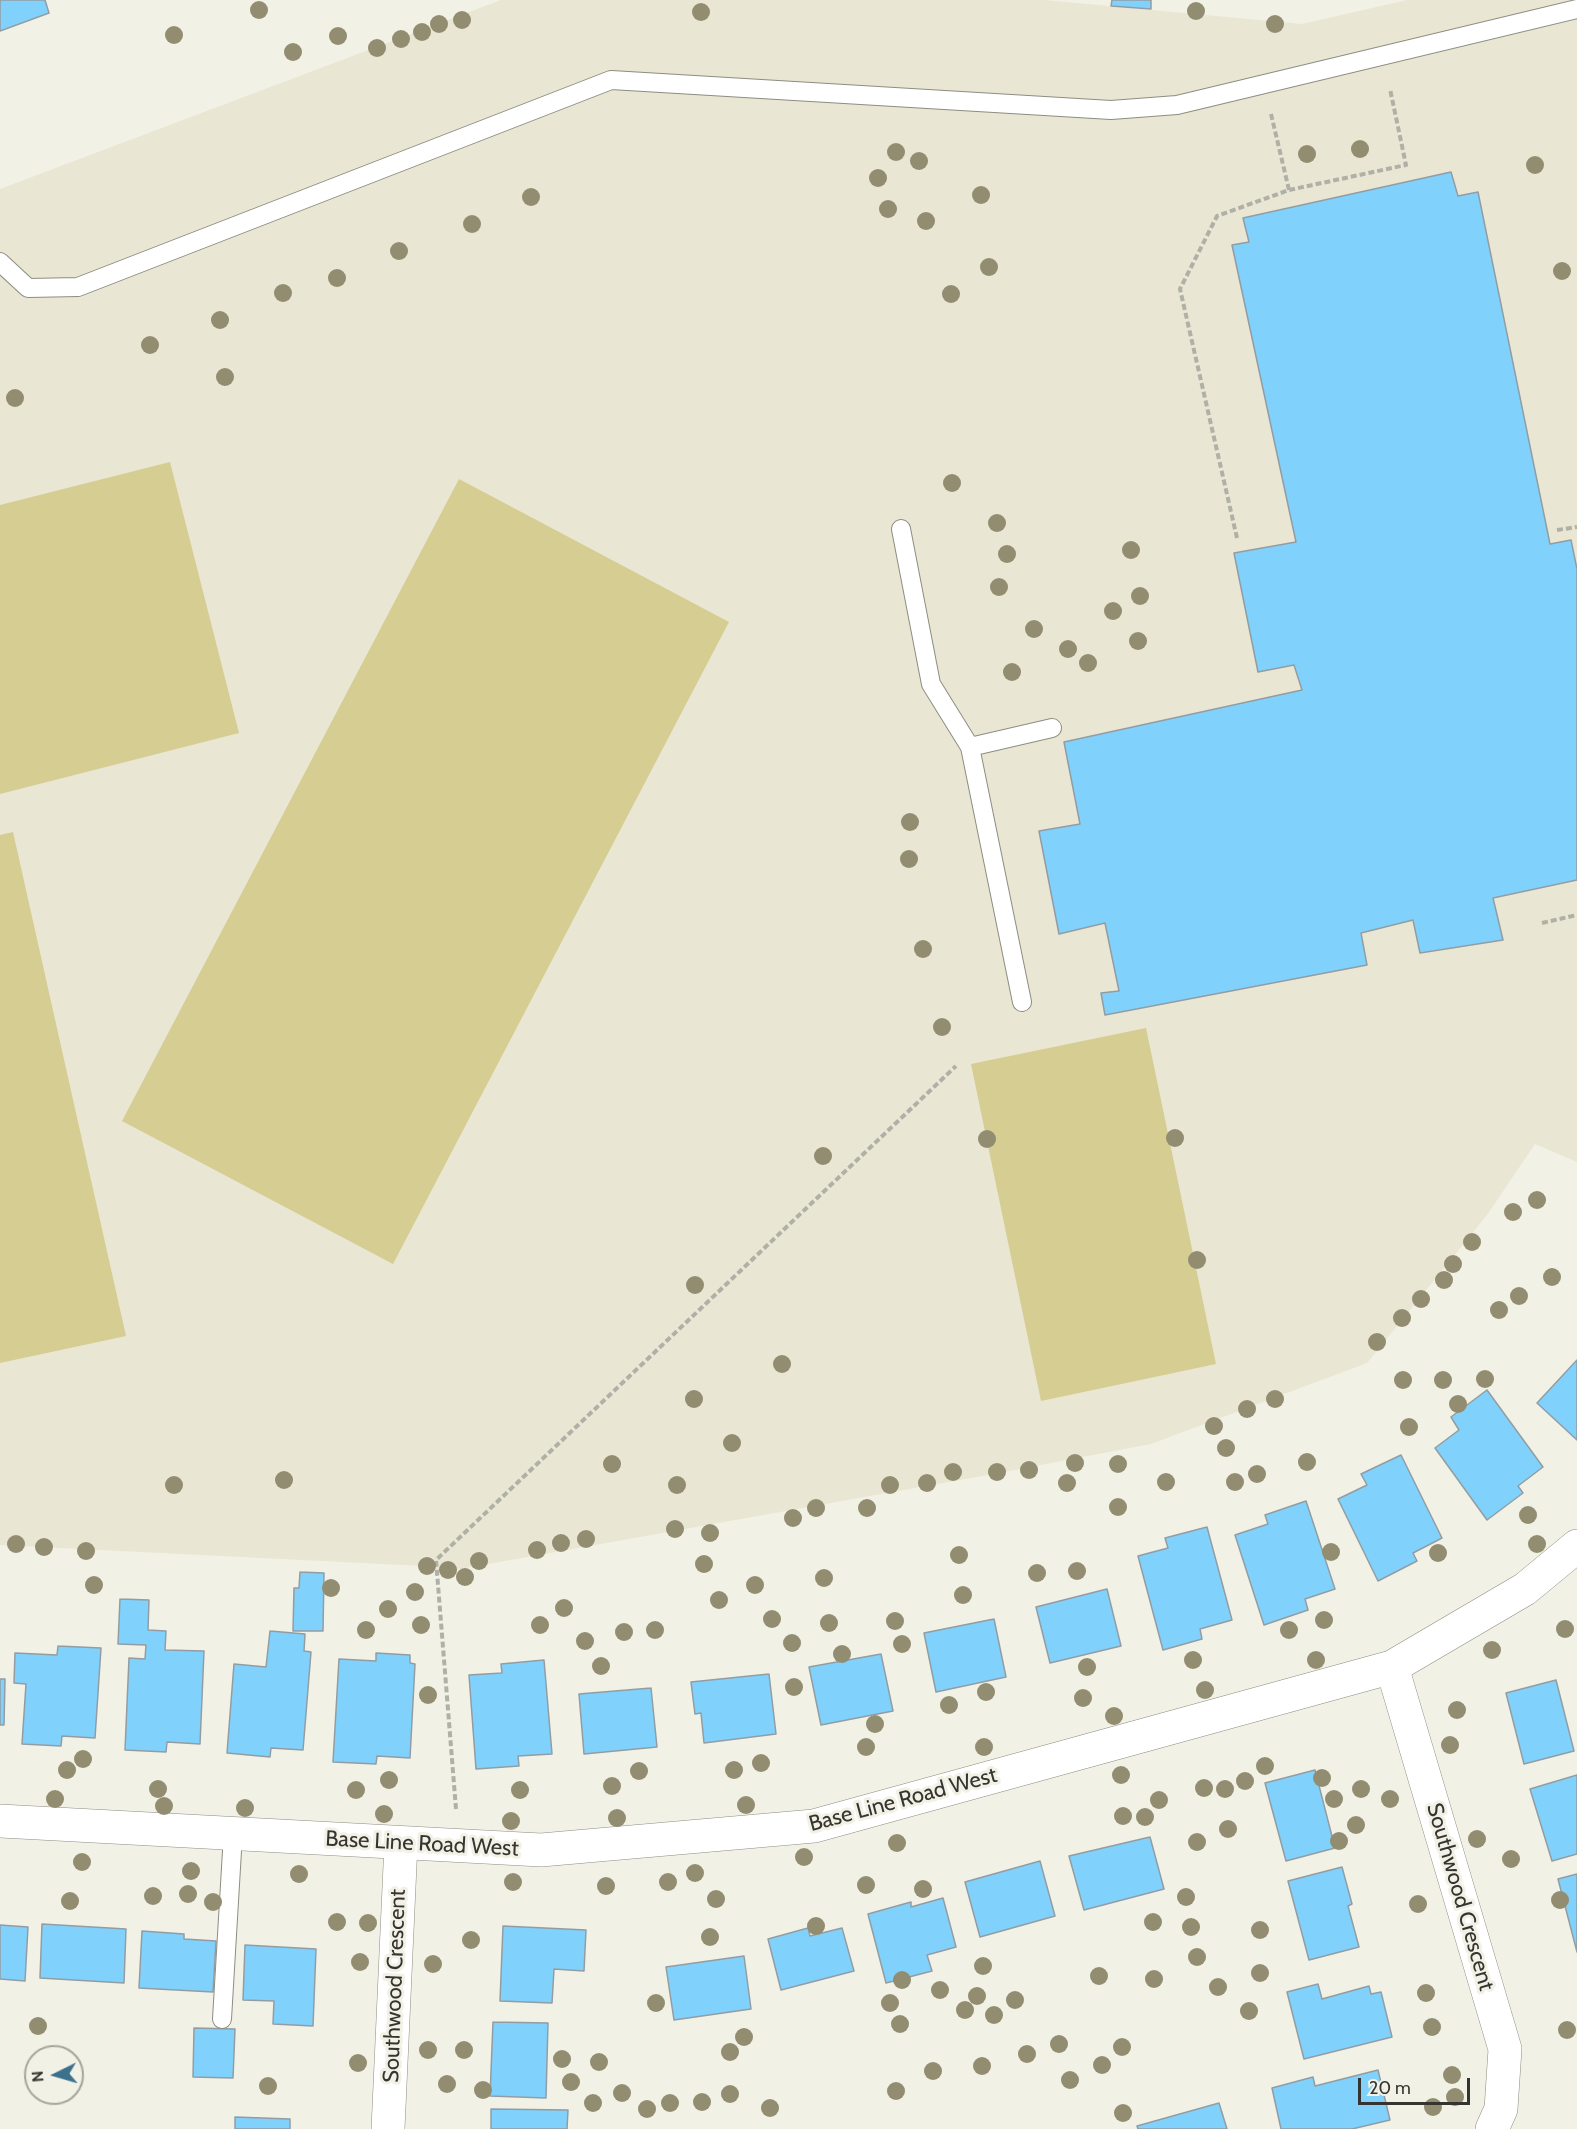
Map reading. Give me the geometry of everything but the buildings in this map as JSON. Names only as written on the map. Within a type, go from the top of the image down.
[{"type":"street","name":"Base Line Road West","points":[[0,1821],[541,1850],[814,1826],[1392,1667],[1526,1589],[1577,1546]]},
{"type":"street","name":"Southwood Crescent","points":[[1392,1667],[1505,2049],[1501,2109],[1492,2129]]},
{"type":"street","name":"Southwood Crescent","points":[[388,2129],[401,1843]]},
{"type":"lane","points":[[0,262],[28,288],[78,287],[611,80],[1111,111],[1177,105],[1577,9]]},
{"type":"lane","points":[[900,529],[931,684],[970,747],[1022,1002]]},
{"type":"lane","points":[[970,747],[1052,728]]},
{"type":"lane","points":[[222,2019],[233,1834]]},
{"type":"path","points":[[1237,538],[1180,289],[1217,216],[1289,190],[1406,165],[1390,89]]},
{"type":"path","points":[[1271,114],[1289,190]]},
{"type":"path","points":[[1557,530],[1577,527]]},
{"type":"path","points":[[1542,922],[1577,915]]},
{"type":"path","points":[[456,1846],[456,1804],[436,1560],[956,1066]]},
{"type":"shaded area","points":[[501,0],[1045,0],[1302,24],[1407,0],[1577,0],[1577,1162],[1535,1144],[1487,1215],[1367,1363],[1151,1444],[449,1571],[423,1566],[0,1545],[0,189]]},
{"type":"shaded area","points":[[170,462],[239,733],[0,794],[0,505]]},
{"type":"shaded area","points":[[459,479],[729,622],[393,1264],[122,1121]]},
{"type":"shaded area","points":[[13,832],[126,1336],[0,1363],[0,835]]},
{"type":"shaded area","points":[[1146,1028],[1216,1364],[1041,1401],[971,1064]]}]
